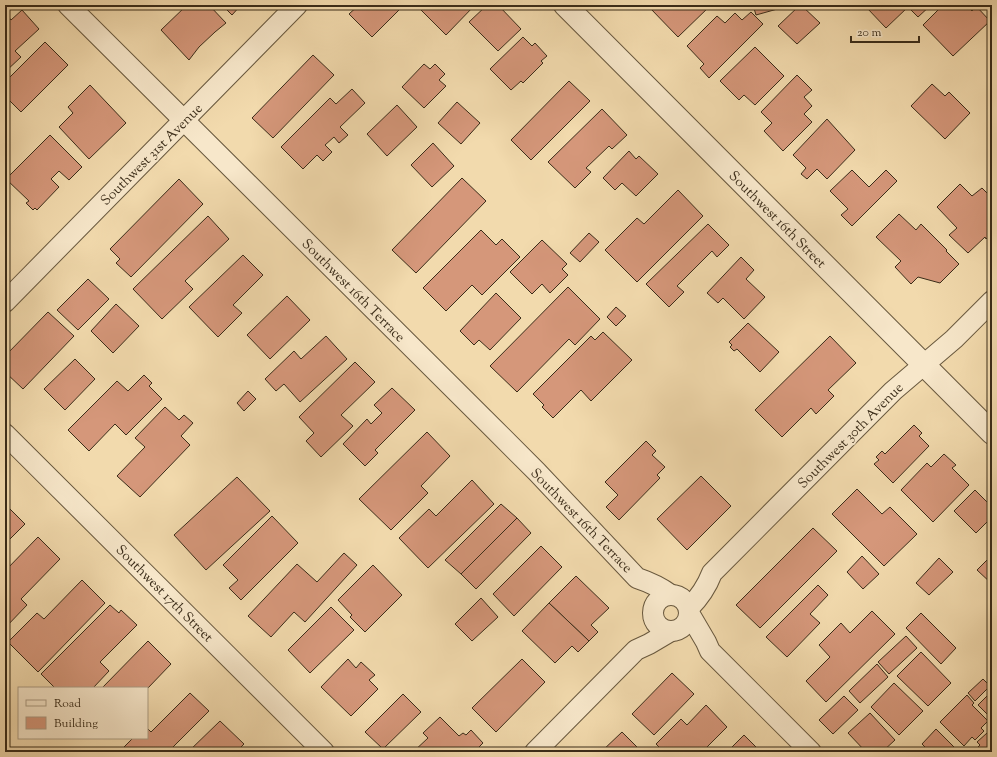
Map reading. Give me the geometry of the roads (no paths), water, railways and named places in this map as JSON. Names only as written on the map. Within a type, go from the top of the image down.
[{"type":"street","name":"Southwest 16th Terrace","points":[[68,5],[526,461],[637,578],[662,588],[673,595]]},
{"type":"street","name":"Southwest 31st Avenue","points":[[5,302],[297,5]]},
{"type":"street","name":"Southwest 16th Street","points":[[565,5],[992,432]]},
{"type":"street","name":"Southwest 30th Avenue","points":[[689,611],[708,584],[712,573],[893,391],[954,339],[992,301]]},
{"type":"street","name":"Southwest 17th Street","points":[[5,434],[324,752]]},
{"type":"street","name":"Southwest 30th Avenue","points":[[673,595],[702,576],[712,573]]},
{"type":"street","name":"Southwest 16th Terrace","points":[[637,578],[638,587],[646,603],[654,614]]},
{"type":"street","points":[[535,752],[636,650],[654,614],[657,602],[666,596],[673,595],[679,596],[687,604],[689,611],[710,651],[811,752]]},
{"type":"street","points":[[636,650],[680,628],[688,619],[689,611]]},
{"type":"street","points":[[654,614],[656,622],[665,630],[673,631],[696,646],[710,651]]}]
